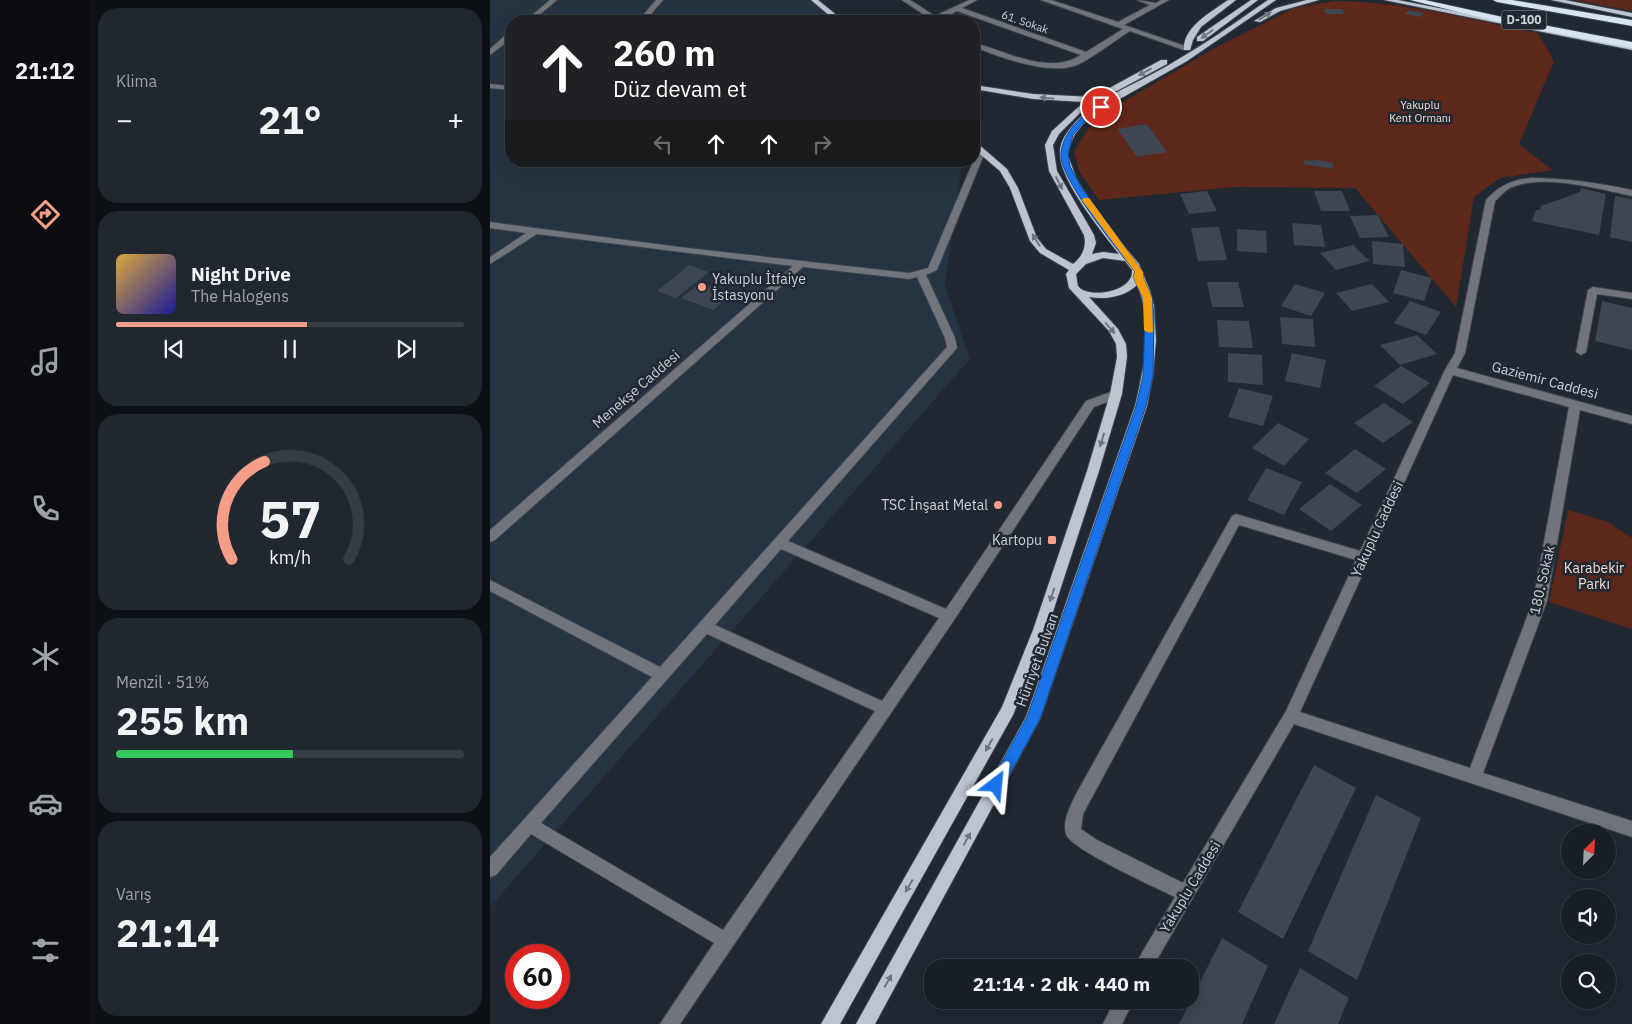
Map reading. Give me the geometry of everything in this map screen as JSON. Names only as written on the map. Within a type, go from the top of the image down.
[{"type":"highway","name":"D-100","points":[[1415,0],[1632,39]]},
{"type":"highway","points":[[1415,0],[1632,46]]},
{"type":"highway","name":"D-100","points":[[1497,0],[1632,23]]},
{"type":"highway","points":[[1528,0],[1632,16]]},
{"type":"main road","points":[[814,0],[833,15]]},
{"type":"main road","points":[[1189,51],[1189,37],[1202,22],[1233,0]]},
{"type":"main road","points":[[1189,51],[1255,0]]},
{"type":"main road","points":[[1128,259],[1111,255],[1092,256],[1077,264],[1070,278],[1078,291],[1093,295],[1115,293],[1138,277],[1139,272],[1078,188],[1066,166],[1064,154],[1069,135],[1092,111],[1273,0]]},
{"type":"main road","points":[[1085,259],[1092,243],[1053,171],[1049,145],[1055,133],[1071,116],[1095,98],[1189,51],[1234,35],[1270,12],[1316,0]]},
{"type":"main road","points":[[1378,0],[1398,2]]},
{"type":"main road","points":[[1387,0],[1632,46]]},
{"type":"main road","points":[[1554,0],[1632,16]]},
{"type":"main road","points":[[980,88],[1031,97],[1068,100],[1095,98]]},
{"type":"main road","points":[[980,150],[1003,169],[1014,188],[1033,239],[1043,251],[1074,269]]},
{"type":"main road","name":"Hürriyet Bulvarı","points":[[865,1024],[1033,719],[1141,406],[1148,376],[1148,298],[1138,277]]},
{"type":"main road","name":"Hürriyet Bulvarı","points":[[830,1024],[1008,710],[1040,630],[1093,471],[1116,394],[1122,357],[1122,344],[1113,329],[1078,291]]},
{"type":"street","points":[[535,15],[554,0]]},
{"type":"street","points":[[646,15],[660,0]]},
{"type":"street","points":[[905,0],[926,15]]},
{"type":"street","points":[[946,15],[974,0]]},
{"type":"street","points":[[1044,0],[1120,24],[1189,51]]},
{"type":"street","points":[[1140,0],[1156,5]]},
{"type":"street","points":[[1120,24],[1166,0]]},
{"type":"street","name":"61. Sokak","points":[[957,9],[974,15]]},
{"type":"street","name":"61. Sokak","points":[[980,17],[1087,55]]},
{"type":"street","points":[[980,47],[1046,65],[1074,63],[1130,28]]},
{"type":"street","points":[[499,37],[505,37]]},
{"type":"street","points":[[490,52],[505,41]]},
{"type":"street","points":[[490,86],[505,87]]},
{"type":"street","points":[[490,225],[909,276],[932,270],[970,167]]},
{"type":"street","name":"Yakuplu Caddesi","points":[[1147,959],[1291,716],[1450,370],[1460,353],[1491,200],[1506,186],[1525,181],[1589,184],[1632,192]]},
{"type":"street","points":[[490,261],[535,231]]},
{"type":"street","name":"Menekşe Caddesi","points":[[490,537],[802,264]]},
{"type":"street","points":[[490,869],[952,348],[950,338],[920,273]]},
{"type":"street","points":[[1581,352],[1593,290],[1632,296]]},
{"type":"street","name":"Gaziemir Caddesi","points":[[1450,370],[1632,420]]},
{"type":"street","points":[[669,1024],[949,616],[1090,404],[1116,394]]},
{"type":"street","name":"180. Sokak","points":[[1474,777],[1540,601],[1575,404]]},
{"type":"street","points":[[1186,894],[1091,846],[1073,832],[1075,814],[1082,799],[1236,519],[1363,558]]},
{"type":"street","points":[[779,543],[949,616]]},
{"type":"street","points":[[490,585],[662,675]]},
{"type":"street","points":[[705,627],[884,709]]},
{"type":"street","points":[[1291,716],[1632,830]]},
{"type":"street","points":[[530,825],[726,941]]},
{"type":"street","points":[[1112,1024],[1120,1009]]},
{"type":"shaded area","points":[[490,0],[816,0],[830,15],[505,15],[505,167],[961,167],[945,286],[970,359],[490,907]]},
{"type":"green space","points":[[1574,0],[1628,0],[1632,1],[1632,11]]},
{"type":"green space","name":"Yakuplu Kent Ormanı","points":[[1335,1],[1386,4],[1412,8],[1538,33],[1554,61],[1519,144],[1552,170],[1500,178],[1474,197],[1456,307],[1355,188],[1235,187],[1099,200],[1079,171],[1074,152],[1088,129],[1104,113],[1213,49],[1294,8]]},
{"type":"green space","name":"Karabekir Parkı","points":[[1568,510],[1608,522],[1632,538],[1632,629],[1549,602]]},
{"type":"building","points":[[1323,9],[1342,9],[1345,14],[1326,14]]},
{"type":"building","points":[[1409,10],[1424,13],[1421,17],[1405,14]]},
{"type":"building","points":[[1147,124],[1167,152],[1137,157],[1117,129]]},
{"type":"building","points":[[1313,159],[1334,163],[1332,169],[1303,164],[1305,160],[1313,161]]},
{"type":"building","points":[[1581,188],[1606,194],[1599,235],[1532,221],[1536,210],[1540,210],[1541,206],[1580,192]]},
{"type":"building","points":[[1207,191],[1217,211],[1189,214],[1180,194]]},
{"type":"building","points":[[1314,191],[1342,191],[1350,211],[1321,211]]},
{"type":"building","points":[[1615,196],[1632,199],[1632,242],[1610,237]]},
{"type":"building","points":[[1378,215],[1389,237],[1360,238],[1350,216]]},
{"type":"building","points":[[1292,223],[1321,225],[1325,247],[1294,245]]},
{"type":"building","points":[[1219,227],[1227,260],[1198,261],[1191,228]]},
{"type":"building","points":[[1237,229],[1266,231],[1267,253],[1237,251]]},
{"type":"building","points":[[1372,241],[1403,244],[1405,267],[1373,264]]},
{"type":"building","points":[[1353,245],[1370,261],[1336,270],[1320,253]]},
{"type":"building","points":[[689,265],[709,272],[676,298],[657,291]]},
{"type":"building","points":[[1401,270],[1432,278],[1424,301],[1393,293]]},
{"type":"building","points":[[1207,282],[1238,282],[1244,307],[1212,307]]},
{"type":"building","points":[[700,283],[733,294],[713,310],[681,298]]},
{"type":"building","points":[[1295,284],[1325,293],[1311,316],[1281,306]]},
{"type":"building","points":[[1372,284],[1389,302],[1352,311],[1336,293]]},
{"type":"building","points":[[1410,301],[1441,312],[1426,335],[1394,323]]},
{"type":"building","points":[[1602,301],[1632,308],[1632,350],[1595,341]]},
{"type":"building","points":[[1280,317],[1313,319],[1315,347],[1282,344]]},
{"type":"building","points":[[1217,320],[1249,321],[1253,348],[1219,347]]},
{"type":"building","points":[[1417,335],[1437,354],[1400,365],[1380,345]]},
{"type":"building","points":[[1228,353],[1262,355],[1263,385],[1228,382]]},
{"type":"building","points":[[1292,353],[1326,360],[1320,388],[1285,381]]},
{"type":"building","points":[[1401,366],[1430,383],[1403,404],[1374,386]]},
{"type":"building","points":[[1239,388],[1273,396],[1263,426],[1228,417]]},
{"type":"building","points":[[1384,403],[1413,422],[1383,443],[1354,423]]},
{"type":"building","points":[[1278,423],[1309,439],[1284,466],[1252,448]]},
{"type":"building","points":[[1355,449],[1386,469],[1357,493],[1325,473]]},
{"type":"building","points":[[1266,468],[1302,482],[1284,515],[1247,500]]},
{"type":"building","points":[[1330,484],[1362,505],[1331,531],[1299,509]]},
{"type":"building","points":[[1314,765],[1356,788],[1283,939],[1238,912]]},
{"type":"building","points":[[1376,795],[1421,818],[1357,980],[1308,951]]},
{"type":"building","points":[[1222,938],[1268,966],[1242,1024],[1179,1024],[1186,1009],[1199,1009],[1199,984]]},
{"type":"building","points":[[1300,968],[1349,998],[1338,1024],[1274,1024]]},
{"type":"slow traffic","points":[[1086,200],[1139,272],[1138,277],[1148,298],[1149,330]]},
{"type":"place","name":"Yakuplu İtfaiye İstasyonu","points":[[702,287]]},
{"type":"place","name":"TSC İnşaat Metal","points":[[998,505]]},
{"type":"place","name":"Kartopu","points":[[1052,540]]},
{"type":"route","points":[[996,785],[1033,719],[1141,406],[1148,376],[1148,298],[1138,277],[1139,272],[1078,188],[1066,166],[1064,154],[1069,135],[1092,111],[1101,107]]}]
